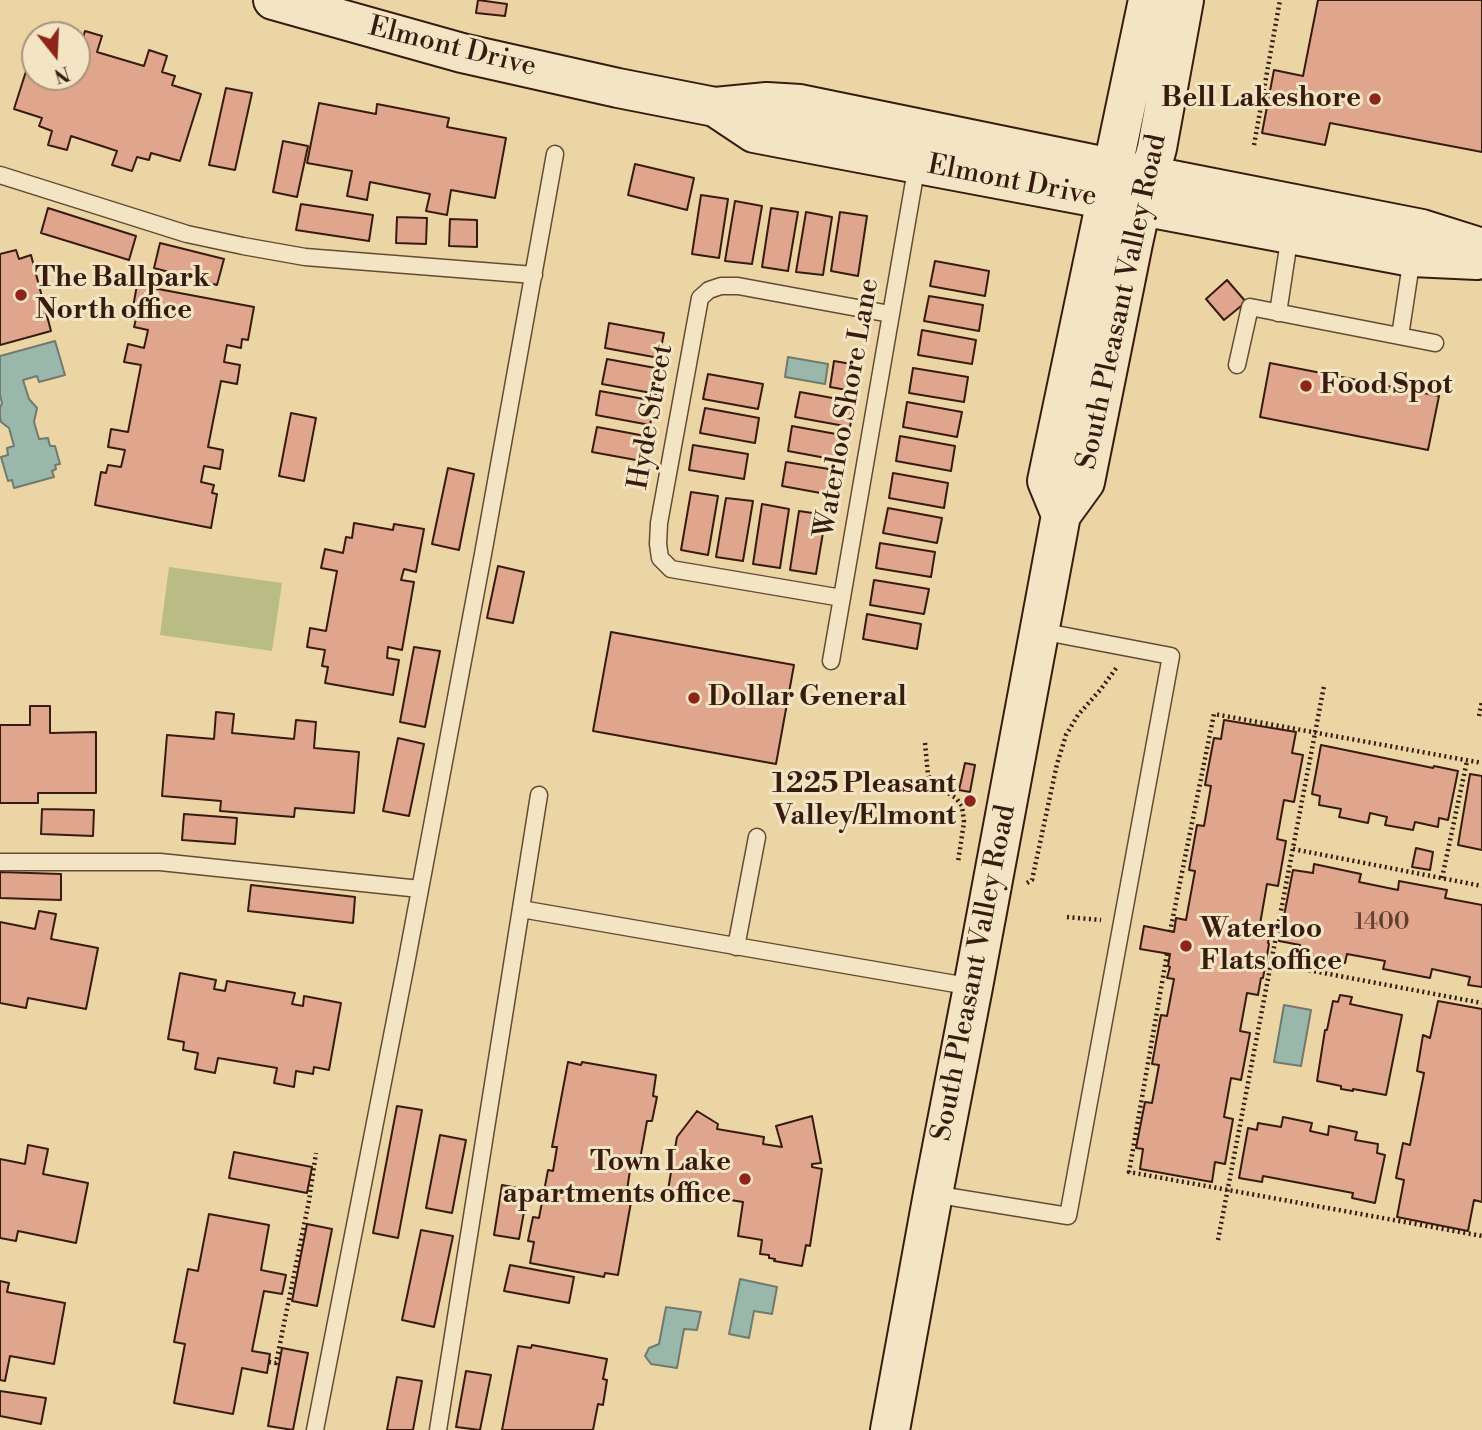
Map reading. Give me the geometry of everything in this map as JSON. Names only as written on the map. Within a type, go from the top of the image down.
[{"type":"street","name":"Elmont Drive","points":[[272,0],[461,53],[618,88],[715,107],[768,102],[800,104],[1127,188],[1290,234],[1412,257],[1482,261]]},
{"type":"street","name":"South Pleasant Valley Road","points":[[1127,188],[1119,143],[1148,0]]},
{"type":"street","name":"South Pleasant Valley Road","points":[[890,1430],[1061,515],[1047,481],[1068,377],[1127,188],[1157,148],[1184,0]]},
{"type":"street","points":[[780,138],[773,135],[769,125],[771,113],[780,104],[800,104]]},
{"type":"street","name":"Elmont Drive","points":[[715,107],[754,133],[917,164],[1127,188],[1422,229],[1482,248]]},
{"type":"lane","points":[[314,1430],[420,889],[555,155]]},
{"type":"lane","name":"Waterloo Shore Lane","points":[[831,661],[917,164]]},
{"type":"lane","points":[[0,175],[187,234],[280,253],[534,275]]},
{"type":"lane","points":[[1278,313],[1290,234]]},
{"type":"lane","points":[[1400,336],[1412,257]]},
{"type":"lane","name":"Hyde Street","points":[[842,598],[671,569],[660,558],[659,523],[699,298],[709,290],[721,286],[737,286],[890,314]]},
{"type":"lane","points":[[1237,365],[1250,307],[1435,343]]},
{"type":"lane","points":[[933,1194],[1068,1216],[1171,656],[1040,631]]},
{"type":"lane","points":[[438,1430],[539,795]]},
{"type":"lane","points":[[736,947],[757,837]]},
{"type":"lane","points":[[0,862],[160,862],[420,889]]},
{"type":"lane","points":[[521,909],[973,987]]},
{"type":"path","points":[[1254,145],[1280,0]]},
{"type":"path","points":[[989,901],[1032,880],[1057,764],[1066,735],[1078,715],[1117,667]]},
{"type":"path","points":[[1218,1240],[1324,686]]},
{"type":"path","points":[[1479,716],[1482,701]]},
{"type":"path","points":[[1170,932],[1213,714],[1482,763]]},
{"type":"path","points":[[925,743],[928,775],[933,783],[956,798],[962,806],[964,822],[956,873]]},
{"type":"path","points":[[1442,878],[1467,761]]},
{"type":"path","points":[[1293,849],[1482,886]]},
{"type":"path","points":[[1167,954],[1129,1171],[1482,1237]]},
{"type":"path","points":[[1271,963],[1482,1003]]},
{"type":"path","points":[[269,1362],[276,1363],[309,1201],[316,1153]]},
{"type":"green space","points":[[169,567],[282,583],[272,651],[160,635]]},
{"type":"shaded area","points":[[55,341],[65,375],[39,382],[37,376],[23,380],[29,399],[37,408],[34,422],[39,439],[48,438],[50,446],[55,446],[60,464],[55,465],[56,469],[52,471],[54,477],[14,488],[12,480],[8,481],[1,457],[8,455],[7,448],[14,446],[9,428],[1,422],[0,417],[0,356]]},
{"type":"shaded area","points":[[788,357],[828,364],[825,384],[785,377]]},
{"type":"shaded area","points":[[1284,1005],[1311,1010],[1301,1066],[1274,1062]]},
{"type":"shaded area","points":[[740,1279],[777,1287],[772,1314],[754,1311],[749,1338],[729,1334]]},
{"type":"shaded area","points":[[666,1307],[701,1312],[697,1330],[684,1329],[677,1368],[651,1364],[645,1356],[649,1348],[659,1344]]},
{"type":"building","points":[[478,0],[507,4],[505,16],[476,13]]},
{"type":"building","name":"Bell Lakeshore","points":[[1318,0],[1482,0],[1482,152],[1330,123],[1325,145],[1262,133],[1274,70],[1303,76]]},
{"type":"building","points":[[91,33],[102,36],[97,52],[144,66],[149,50],[167,56],[162,72],[175,76],[172,85],[201,94],[180,161],[151,153],[149,160],[137,157],[132,171],[112,165],[117,151],[71,136],[67,150],[48,145],[52,131],[39,126],[42,118],[14,109],[21,87],[21,91],[91,91]]},
{"type":"building","points":[[226,88],[252,93],[235,170],[209,165]]},
{"type":"building","points":[[319,103],[376,114],[377,104],[449,118],[447,127],[506,138],[495,198],[451,190],[447,215],[426,211],[430,194],[370,182],[367,200],[347,196],[352,171],[307,163]]},
{"type":"building","points":[[283,141],[308,146],[297,197],[273,192]]},
{"type":"building","points":[[635,164],[694,178],[687,210],[628,195]]},
{"type":"building","points":[[701,195],[728,199],[719,258],[692,254]]},
{"type":"building","points":[[735,201],[762,206],[752,264],[725,261]]},
{"type":"building","points":[[301,204],[373,215],[369,241],[296,230]]},
{"type":"building","points":[[48,208],[136,236],[129,260],[41,233]]},
{"type":"building","points":[[771,208],[798,212],[788,271],[762,267]]},
{"type":"building","points":[[806,212],[832,217],[823,275],[796,272]]},
{"type":"building","points":[[840,212],[867,216],[858,276],[831,271]]},
{"type":"building","points":[[397,217],[427,218],[426,244],[396,243]]},
{"type":"building","points":[[450,219],[477,220],[477,247],[449,246]]},
{"type":"building","points":[[160,243],[224,259],[217,285],[154,268]]},
{"type":"building","name":"The Ballpark North office","points":[[16,250],[19,259],[31,255],[51,331],[0,345],[0,254]]},
{"type":"building","points":[[935,261],[989,271],[985,296],[930,286]]},
{"type":"building","points":[[1227,280],[1246,302],[1224,320],[1206,299]]},
{"type":"building","points":[[137,285],[254,307],[248,340],[242,339],[241,348],[227,345],[224,362],[240,365],[237,384],[221,381],[208,447],[223,450],[220,469],[204,466],[201,482],[214,485],[212,493],[217,494],[211,528],[95,505],[101,472],[106,473],[108,465],[121,467],[125,450],[108,447],[111,429],[128,432],[141,365],[124,362],[128,344],[144,348],[148,330],[134,327],[136,319],[131,318]]},
{"type":"building","points":[[929,296],[983,305],[979,331],[924,321]]},
{"type":"building","points":[[609,323],[664,333],[659,358],[605,348]]},
{"type":"building","points":[[922,330],[976,340],[972,364],[918,355]]},
{"type":"building","points":[[607,359],[661,369],[657,394],[602,384]]},
{"type":"building","points":[[834,361],[863,366],[858,392],[830,387]]},
{"type":"building","points":[[1270,363],[1439,396],[1428,450],[1260,417]]},
{"type":"building","points":[[913,368],[968,377],[964,402],[909,393]]},
{"type":"building","points":[[708,374],[763,384],[758,409],[703,399]]},
{"type":"building","points":[[600,391],[655,401],[650,425],[596,415]]},
{"type":"building","points":[[800,392],[854,402],[850,427],[795,417]]},
{"type":"building","points":[[907,402],[962,412],[957,437],[903,427]]},
{"type":"building","points":[[705,408],[759,418],[755,443],[700,433]]},
{"type":"building","points":[[291,413],[316,418],[304,481],[279,476]]},
{"type":"building","points":[[792,426],[847,436],[842,461],[788,451]]},
{"type":"building","points":[[597,427],[651,437],[647,462],[592,452]]},
{"type":"building","points":[[900,436],[955,446],[951,471],[896,461]]},
{"type":"building","points":[[693,445],[748,454],[744,479],[689,470]]},
{"type":"building","points":[[786,462],[841,471],[837,496],[782,486]]},
{"type":"building","points":[[448,468],[474,474],[459,550],[432,544]]},
{"type":"building","points":[[893,473],[948,483],[944,508],[889,498]]},
{"type":"building","points":[[691,492],[718,496],[708,555],[681,550]]},
{"type":"building","points":[[726,498],[753,501],[743,561],[716,557]]},
{"type":"building","points":[[762,504],[789,509],[780,568],[753,564]]},
{"type":"building","points":[[888,508],[942,518],[937,543],[883,533]]},
{"type":"building","points":[[799,511],[826,515],[816,574],[790,570]]},
{"type":"building","points":[[354,523],[393,530],[394,524],[424,529],[416,572],[404,569],[401,580],[414,582],[402,650],[388,647],[387,658],[399,660],[393,695],[325,683],[328,667],[322,666],[325,650],[307,647],[310,628],[326,631],[337,571],[321,568],[325,549],[343,553],[346,537],[352,538]]},
{"type":"building","points":[[880,543],[935,552],[931,577],[876,568]]},
{"type":"building","points":[[498,566],[524,572],[513,623],[487,618]]},
{"type":"building","points":[[874,580],[929,589],[924,614],[870,605]]},
{"type":"building","points":[[867,614],[921,624],[917,649],[863,639]]},
{"type":"building","name":"Dollar General","points":[[611,632],[794,665],[776,764],[593,731]]},
{"type":"building","points":[[414,647],[440,651],[425,727],[400,722]]},
{"type":"building","points":[[30,706],[50,706],[50,733],[96,732],[96,793],[38,793],[38,803],[0,803],[0,725],[30,725]]},
{"type":"building","points":[[216,712],[234,714],[232,733],[294,739],[296,720],[316,722],[314,748],[359,752],[354,813],[295,808],[294,817],[220,811],[221,801],[162,796],[167,735],[214,739]]},
{"type":"building","points":[[1224,720],[1296,732],[1292,753],[1303,755],[1294,802],[1284,800],[1277,839],[1286,841],[1278,886],[1267,884],[1260,924],[1271,926],[1263,978],[1258,995],[1247,993],[1240,1031],[1250,1033],[1241,1080],[1231,1078],[1224,1117],[1233,1119],[1225,1164],[1215,1162],[1212,1182],[1140,1169],[1143,1149],[1136,1148],[1145,1102],[1152,1103],[1159,1065],[1152,1064],[1161,1015],[1167,1016],[1174,979],[1167,978],[1170,954],[1140,949],[1144,926],[1174,932],[1176,918],[1186,920],[1195,871],[1189,870],[1197,825],[1204,826],[1211,786],[1205,785],[1214,738],[1221,739]]},
{"type":"building","points":[[398,738],[424,744],[409,816],[383,811]]},
{"type":"building","points":[[1321,745],[1458,771],[1448,820],[1439,818],[1438,827],[1415,822],[1413,830],[1385,825],[1387,817],[1370,813],[1368,823],[1339,817],[1341,809],[1319,805],[1320,796],[1312,794]]},
{"type":"building","points":[[965,763],[975,765],[970,792],[959,790]]},
{"type":"building","points":[[1470,774],[1482,776],[1482,850],[1458,845]]},
{"type":"building","points":[[42,809],[94,810],[93,836],[41,834]]},
{"type":"building","points":[[184,814],[237,818],[235,844],[182,840]]},
{"type":"building","points":[[1416,848],[1433,852],[1430,870],[1412,867]]},
{"type":"building","points":[[1314,864],[1361,874],[1359,882],[1398,890],[1399,881],[1447,890],[1445,898],[1482,905],[1482,987],[1468,985],[1470,977],[1432,969],[1430,978],[1383,969],[1385,961],[1347,954],[1345,963],[1297,953],[1300,945],[1279,941],[1293,870],[1313,873]]},
{"type":"building","points":[[0,872],[61,874],[61,900],[0,898]]},
{"type":"building","points":[[251,885],[355,897],[353,923],[248,911]]},
{"type":"building","points":[[39,911],[56,914],[51,939],[98,948],[86,1009],[28,998],[26,1008],[0,1003],[0,922],[35,929]]},
{"type":"building","points":[[180,973],[216,980],[214,989],[225,991],[227,981],[295,993],[292,1004],[303,1006],[304,996],[341,1003],[329,1070],[314,1067],[313,1074],[296,1071],[294,1087],[274,1083],[277,1068],[218,1058],[215,1073],[195,1069],[198,1053],[183,1050],[184,1042],[168,1039]]},
{"type":"building","points":[[1340,995],[1352,997],[1350,1004],[1402,1015],[1386,1095],[1341,1089],[1341,1086],[1317,1081],[1325,1030],[1333,1001],[1338,1002]]},
{"type":"building","points":[[1438,1001],[1482,1009],[1482,1202],[1474,1200],[1468,1231],[1397,1217],[1404,1180],[1396,1178],[1403,1143],[1410,1145],[1424,1073],[1417,1071],[1423,1035],[1430,1038]]},
{"type":"building","points":[[568,1062],[656,1075],[653,1096],[657,1097],[652,1121],[647,1121],[639,1165],[631,1164],[627,1190],[633,1191],[618,1275],[605,1273],[604,1277],[530,1263],[534,1242],[528,1241],[533,1217],[539,1218],[548,1170],[553,1171],[557,1147],[552,1147]]},
{"type":"building","points":[[397,1106],[422,1110],[398,1238],[373,1233]]},
{"type":"building","name":"Town Lake apartments office","points":[[697,1111],[718,1124],[717,1129],[764,1137],[763,1144],[782,1147],[776,1126],[812,1116],[821,1163],[812,1164],[812,1167],[822,1169],[810,1246],[806,1245],[802,1266],[774,1261],[769,1255],[760,1254],[762,1240],[738,1236],[743,1202],[668,1190],[677,1137]]},
{"type":"building","points":[[1283,1117],[1312,1123],[1310,1131],[1328,1135],[1329,1126],[1357,1132],[1355,1140],[1378,1144],[1377,1153],[1385,1155],[1375,1203],[1352,1198],[1353,1193],[1263,1176],[1262,1182],[1239,1178],[1248,1128],[1257,1130],[1258,1123],[1281,1127]]},
{"type":"building","points":[[440,1135],[466,1140],[452,1213],[426,1208]]},
{"type":"building","points":[[28,1145],[48,1149],[43,1174],[88,1183],[76,1243],[18,1231],[16,1241],[0,1238],[0,1159],[25,1164]]},
{"type":"building","points":[[234,1152],[312,1167],[307,1193],[229,1178]]},
{"type":"building","points":[[502,1185],[528,1190],[519,1239],[494,1235]]},
{"type":"building","points":[[209,1214],[269,1225],[261,1270],[286,1275],[282,1294],[264,1291],[252,1351],[270,1354],[267,1373],[242,1368],[233,1414],[174,1403],[185,1344],[174,1342],[188,1269],[198,1271]]},
{"type":"building","points":[[307,1224],[332,1229],[317,1306],[292,1301]]},
{"type":"building","points":[[421,1230],[453,1236],[434,1327],[402,1320]]},
{"type":"building","points":[[510,1265],[574,1277],[569,1303],[504,1291]]},
{"type":"building","points":[[0,1281],[9,1283],[7,1292],[65,1303],[54,1364],[10,1356],[5,1381],[0,1380]]},
{"type":"building","points":[[532,1345],[607,1359],[603,1379],[607,1380],[603,1405],[598,1404],[593,1430],[502,1430],[518,1346],[531,1348]]},
{"type":"building","points":[[282,1348],[308,1353],[293,1430],[268,1426]]},
{"type":"building","points":[[466,1371],[491,1375],[480,1430],[456,1427]]},
{"type":"building","points":[[397,1377],[422,1381],[413,1430],[387,1430]]},
{"type":"building","points":[[0,1391],[46,1398],[41,1424],[0,1416]]},
{"type":"place","name":"Bell Lakeshore","points":[[1375,99]]},
{"type":"place","name":"The Ballpark North office","points":[[21,295]]},
{"type":"place","name":"Food Spot","points":[[1306,386]]},
{"type":"place","name":"Dollar General","points":[[694,698]]},
{"type":"place","name":"1225 Pleasant Valley/Elmont","points":[[970,801]]},
{"type":"place","name":"Waterloo Flats office","points":[[1186,946]]},
{"type":"place","name":"Town Lake apartments office","points":[[745,1179]]}]
